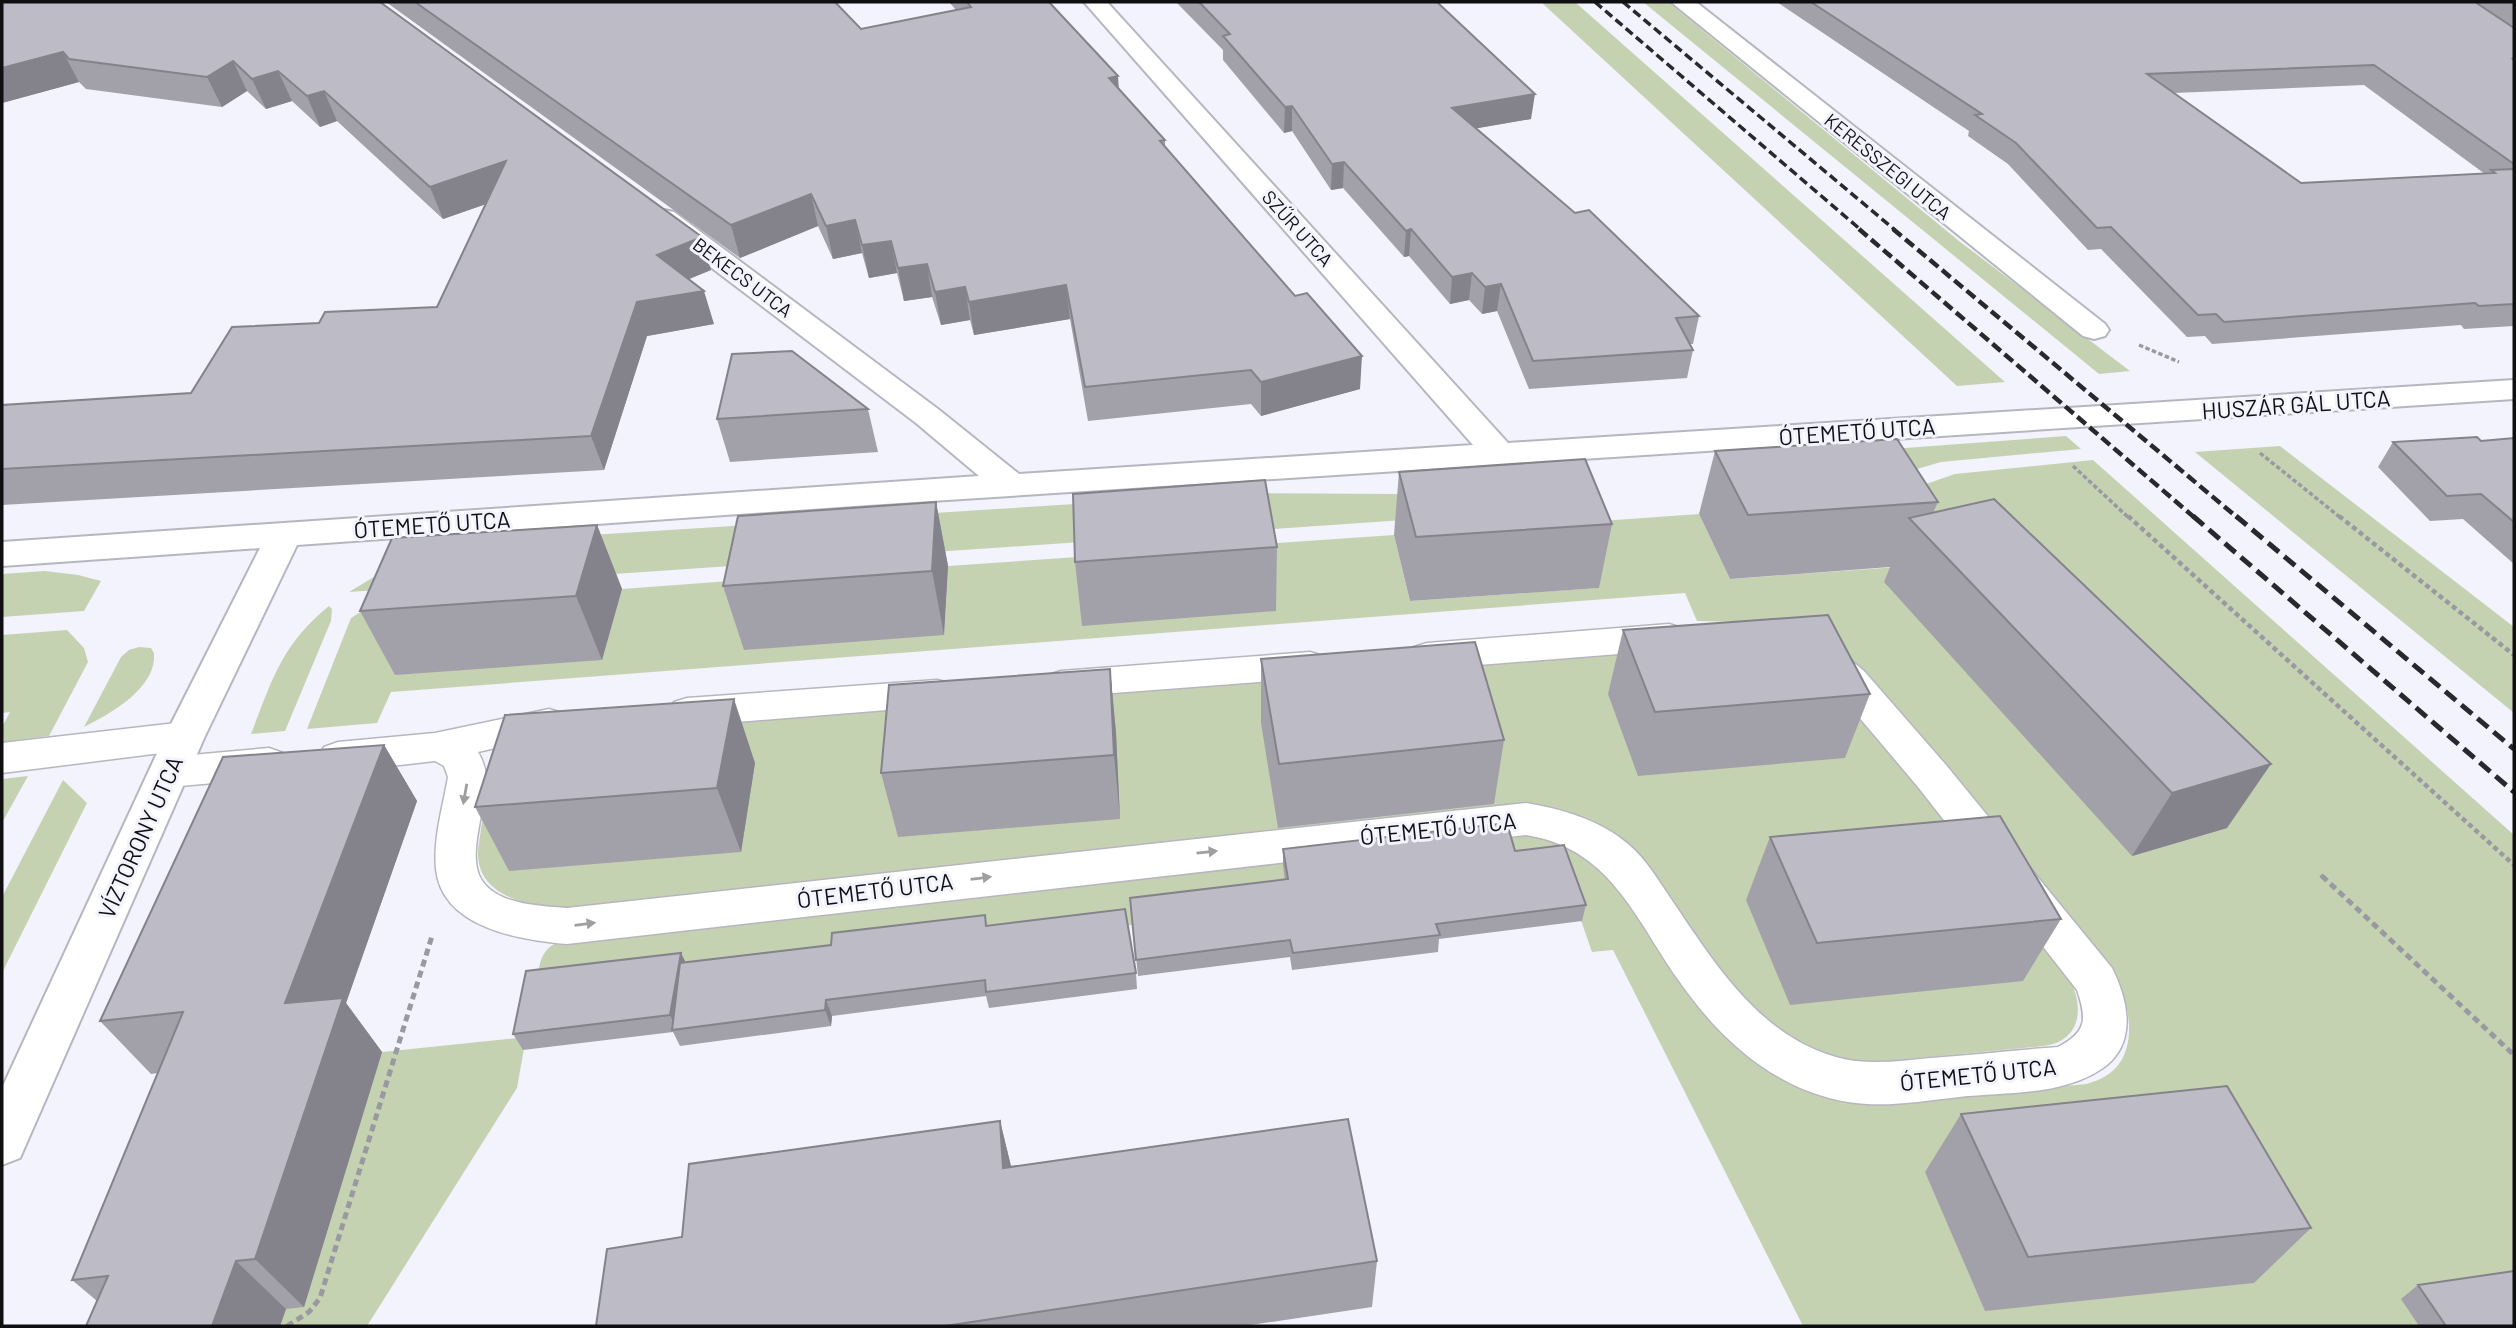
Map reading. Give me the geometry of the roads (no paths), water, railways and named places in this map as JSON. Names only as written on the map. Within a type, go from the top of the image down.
[{"type":"street","name":"SZŰR UTCA","points":[[1095,2],[1500,455]]},
{"type":"street","name":"KERESSZEGI UTCA","points":[[1682,2],[2094,330]]},
{"type":"street","name":"BEKECS UTCA","points":[[646,205],[927,416],[1011,485]]},
{"type":"street","name":"HUSZÁR GÁL UTCA","points":[[2077,417],[2514,390]]},
{"type":"street","name":"ÓTEMETŐ UTCA","points":[[2,554],[1011,485],[2077,417]]},
{"type":"street","name":"VÍZTORONY UTCA","points":[[2,1142],[177,754],[284,534]]},
{"type":"lane","points":[[1392,658],[1703,634]]},
{"type":"lane","name":"ÓTEMETŐ UTCA","points":[[435,747],[458,754],[468,766],[456,864],[464,886],[474,899],[490,909],[523,922],[566,926],[1527,819],[1564,827],[1607,850],[1632,877],[1729,1014],[1759,1042],[1812,1071],[1837,1079],[1874,1084],[2060,1067],[2085,1058],[2099,1043],[2106,1026],[2105,1004],[2096,981],[1851,680],[1832,665],[1799,647]]},
{"type":"lane","points":[[1026,686],[1350,662]]},
{"type":"lane","points":[[656,714],[966,691]]},
{"type":"lane","points":[[2,758],[435,747],[527,726],[581,720]]},
{"type":"railway","points":[[1595,2],[1861,230]]},
{"type":"railway","points":[[1623,2],[1895,230]]},
{"type":"railway","points":[[1859,229],[2195,518]]},
{"type":"railway","points":[[1893,229],[2238,518]]},
{"type":"railway","points":[[2193,516],[2514,792]]},
{"type":"railway","points":[[2236,516],[2514,749]]}]
